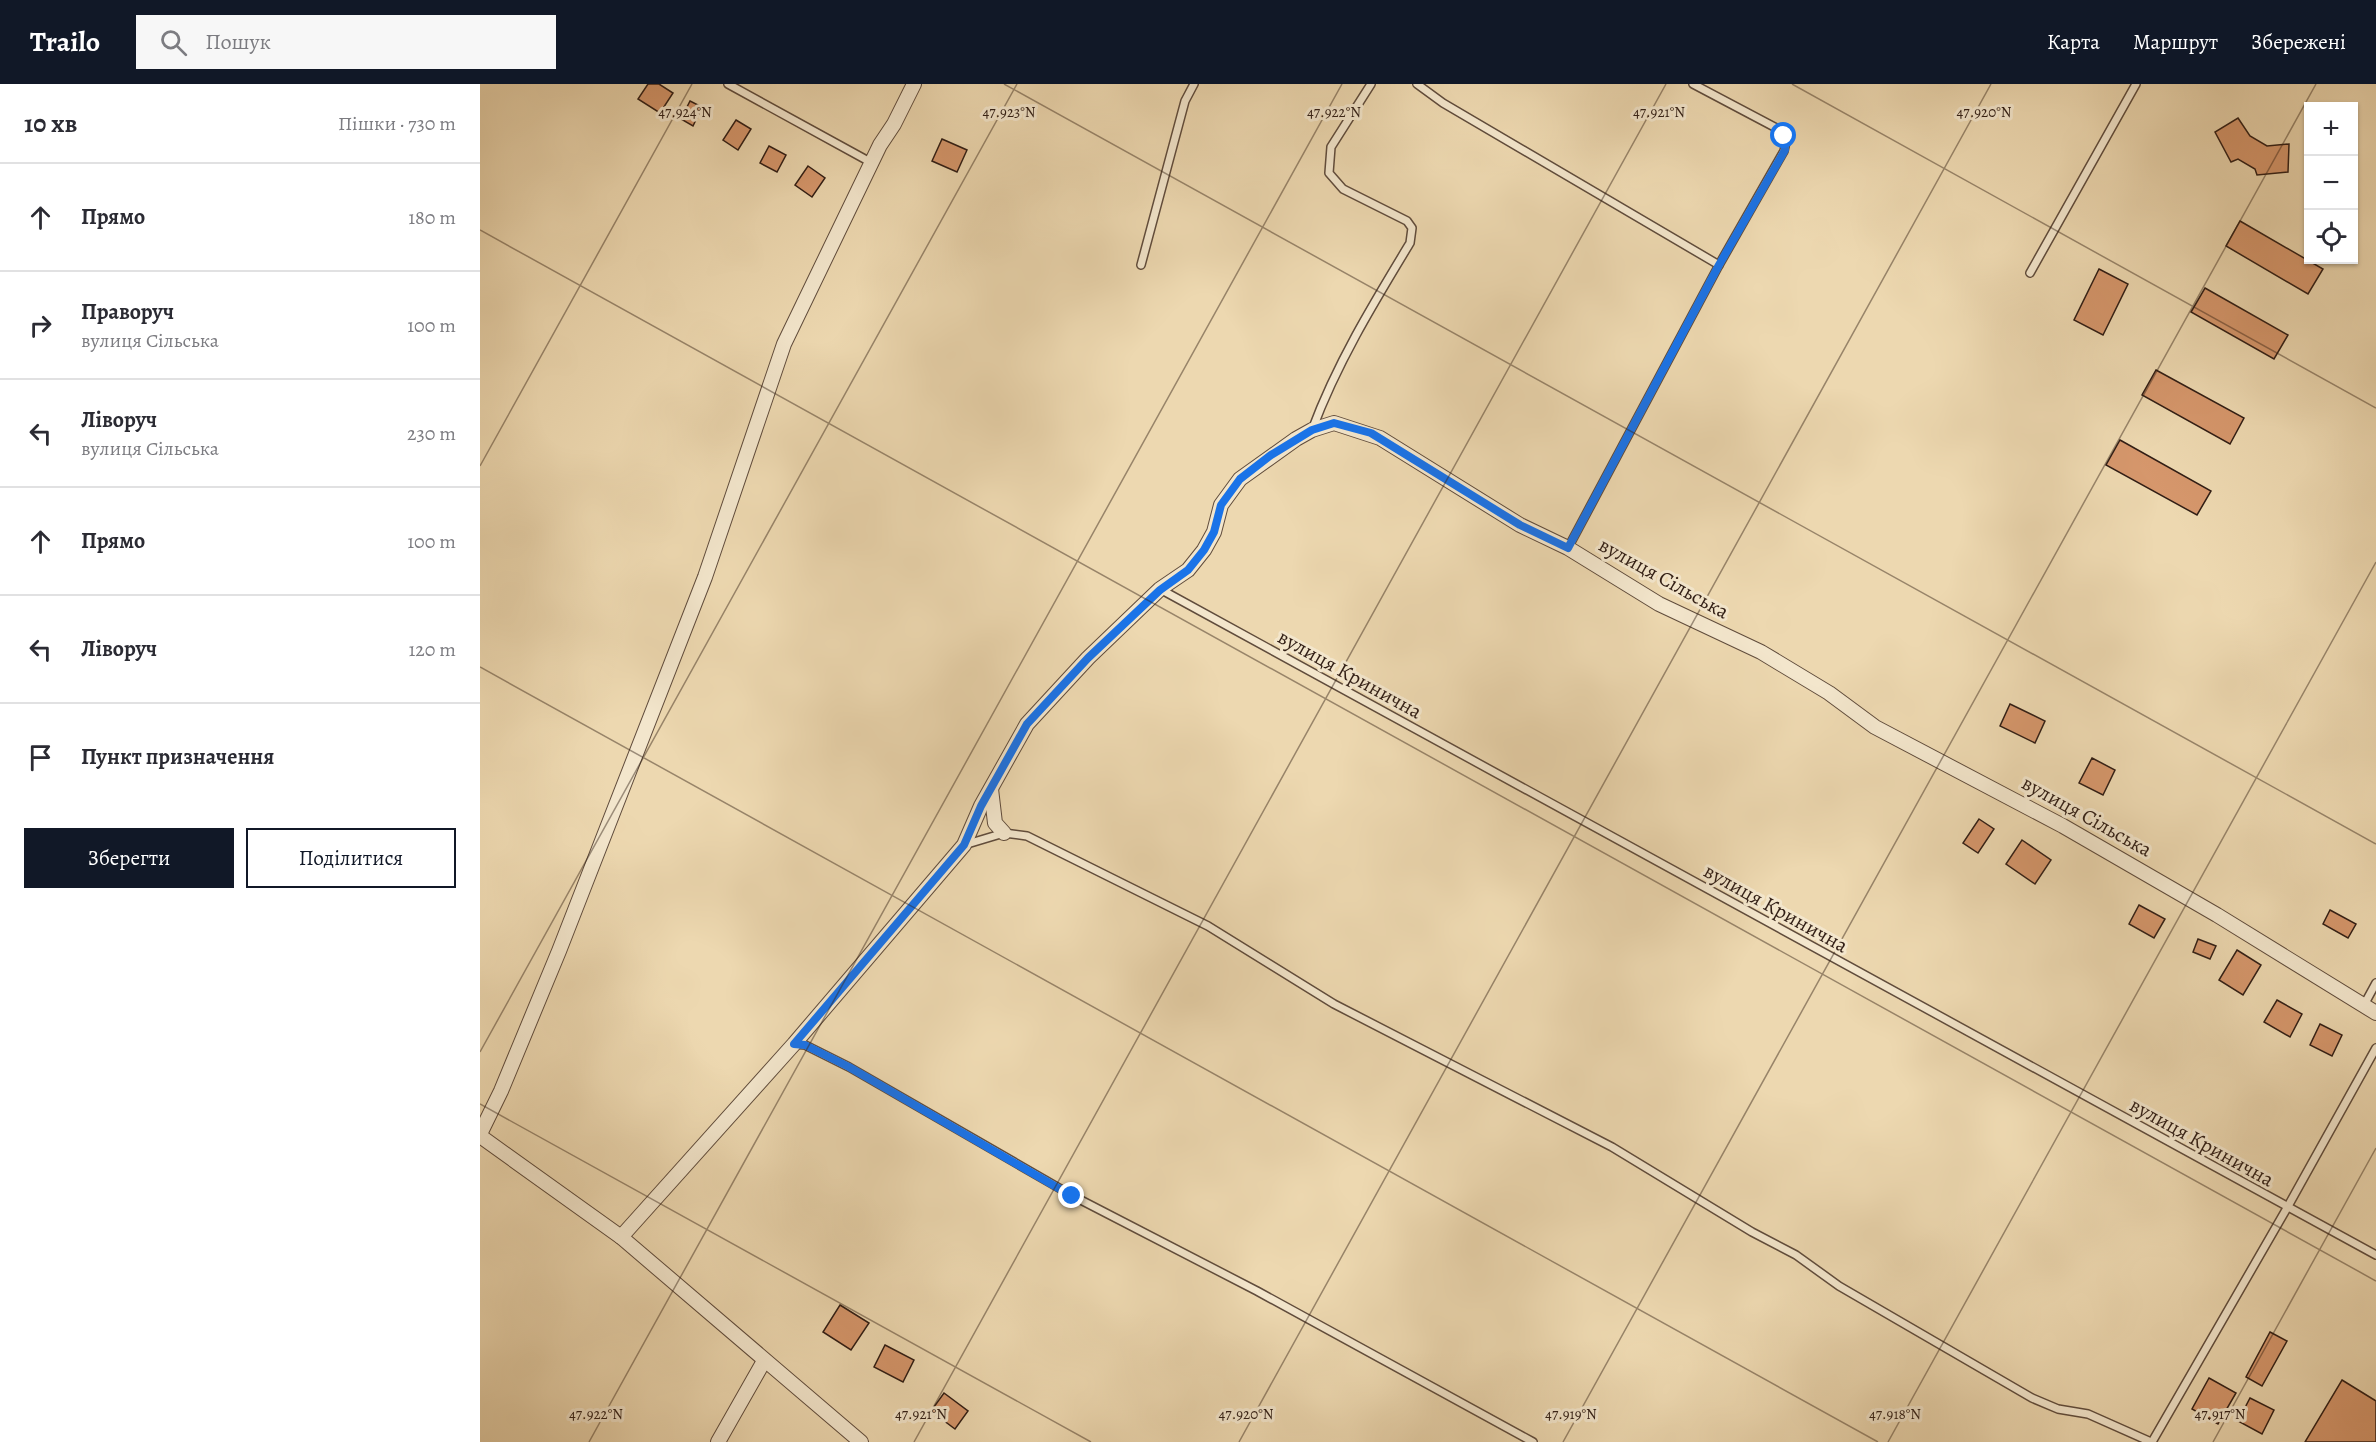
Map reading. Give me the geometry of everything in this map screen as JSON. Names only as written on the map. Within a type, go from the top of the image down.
[{"type":"street","points":[[861,1442],[621,1237],[480,1135],[501,1091],[559,951],[696,600],[784,344],[872,163],[914,84]]},
{"type":"street","name":"вулиця Сільська","points":[[621,1237],[794,1044],[964,845],[992,787],[1027,724],[1056,689],[1160,590],[1188,570],[1204,550],[1214,532],[1221,505],[1240,479],[1271,455],[1312,430],[1334,423],[1371,433],[1520,525],[1568,548],[1659,603],[1761,652],[1829,693],[1875,727],[2063,826],[2217,915],[2376,1013]]},
{"type":"street","points":[[992,787],[995,823],[1004,833]]},
{"type":"street","points":[[718,1442],[764,1361]]},
{"type":"lane","points":[[728,84],[872,163]]},
{"type":"lane","points":[[1141,265],[1185,101],[1194,84]]},
{"type":"lane","points":[[1312,430],[1328,386],[1358,328],[1410,243],[1412,234],[1412,228],[1407,221],[1343,189],[1329,173],[1331,147],[1371,84]]},
{"type":"lane","points":[[1417,84],[1443,103],[1719,265]]},
{"type":"lane","points":[[1568,548],[1719,265],[1785,150],[1786,142],[1780,130],[1693,84]]},
{"type":"lane","points":[[2030,273],[2136,84]]},
{"type":"lane","name":"вулиця Кринична","points":[[1160,590],[2376,1255]]},
{"type":"lane","points":[[964,845],[1004,833],[1027,836],[1208,926],[1334,1004],[1612,1147],[1752,1232],[1796,1255],[1839,1287],[1974,1362],[2032,1398],[2058,1409],[2088,1414],[2151,1442],[2288,1208],[2376,1048]]},
{"type":"lane","points":[[2364,1005],[2376,983]]},
{"type":"lane","points":[[794,1044],[805,1045],[849,1067],[1072,1196],[1257,1291],[1533,1442]]},
{"type":"building","points":[[648,84],[659,84],[673,93],[660,113],[638,99]]},
{"type":"building","points":[[690,101],[702,107],[693,126],[681,119]]},
{"type":"building","points":[[2238,118],[2250,136],[2267,146],[2289,144],[2288,172],[2257,175],[2255,169],[2238,159],[2231,162],[2215,132]]},
{"type":"building","points":[[736,120],[751,129],[738,150],[723,140]]},
{"type":"building","points":[[942,139],[967,150],[957,172],[932,161]]},
{"type":"building","points":[[769,146],[786,155],[777,172],[760,163]]},
{"type":"building","points":[[808,166],[825,178],[812,197],[795,185]]},
{"type":"building","points":[[2240,221],[2304,258],[2304,264],[2314,264],[2323,269],[2308,294],[2226,246]]},
{"type":"building","points":[[2099,269],[2128,284],[2103,335],[2074,320]]},
{"type":"building","points":[[2205,288],[2288,335],[2274,359],[2191,312]]},
{"type":"building","points":[[2156,370],[2244,418],[2230,444],[2142,395]]},
{"type":"building","points":[[2120,440],[2211,491],[2197,515],[2106,465]]},
{"type":"building","points":[[2010,704],[2045,721],[2035,743],[2000,726]]},
{"type":"building","points":[[2092,758],[2115,770],[2103,795],[2079,783]]},
{"type":"building","points":[[1979,819],[1994,829],[1978,853],[1963,843]]},
{"type":"building","points":[[2022,840],[2051,860],[2035,884],[2006,864]]},
{"type":"building","points":[[2139,905],[2165,919],[2154,938],[2129,924]]},
{"type":"building","points":[[2330,910],[2356,924],[2348,938],[2323,924]]},
{"type":"building","points":[[2198,939],[2216,946],[2210,959],[2193,952]]},
{"type":"building","points":[[2237,950],[2261,965],[2243,995],[2219,980]]},
{"type":"building","points":[[2277,1000],[2302,1014],[2290,1037],[2264,1022]]},
{"type":"building","points":[[2320,1024],[2342,1035],[2332,1056],[2310,1045]]},
{"type":"building","points":[[840,1305],[869,1323],[851,1350],[823,1332]]},
{"type":"building","points":[[2270,1332],[2287,1341],[2262,1386],[2246,1377]]},
{"type":"building","points":[[885,1345],[914,1360],[903,1382],[874,1367]]},
{"type":"building","points":[[2209,1378],[2236,1393],[2218,1424],[2192,1409]]},
{"type":"building","points":[[2342,1380],[2376,1401],[2376,1442],[2305,1442]]},
{"type":"building","points":[[944,1393],[968,1411],[955,1429],[931,1411]]},
{"type":"building","points":[[2250,1398],[2274,1410],[2262,1434],[2238,1421]]},
{"type":"route","points":[[1072,1196],[849,1067],[805,1045],[794,1044],[964,845],[981,806],[1027,724],[1056,689],[1088,658],[1160,590],[1188,570],[1204,550],[1214,532],[1221,505],[1227,495],[1240,479],[1271,455],[1312,430],[1334,423],[1349,426],[1380,438],[1394,449],[1520,525],[1552,543],[1568,548],[1719,265],[1785,150],[1784,136]]}]
